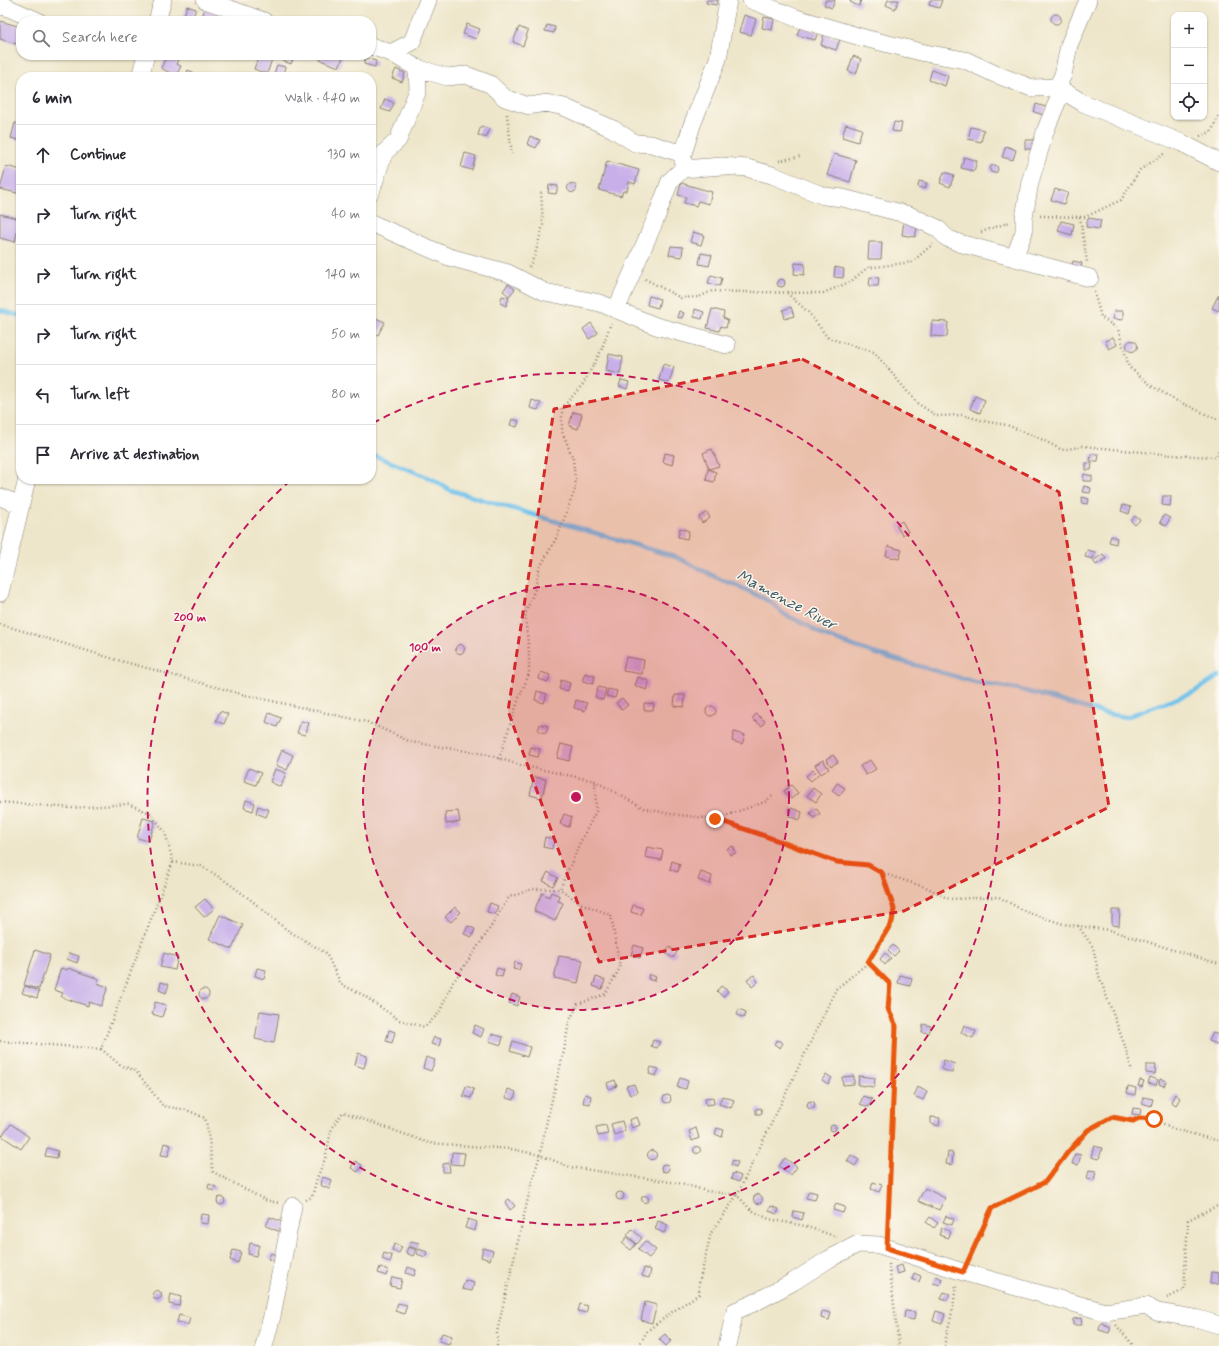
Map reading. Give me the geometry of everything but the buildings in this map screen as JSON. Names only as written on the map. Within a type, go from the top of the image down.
[{"type":"street","points":[[158,16],[163,0]]},
{"type":"street","points":[[206,0],[250,16]]},
{"type":"street","points":[[390,53],[412,42],[428,0]]},
{"type":"street","points":[[616,310],[656,218],[670,180],[683,161],[694,118],[718,59],[723,21],[728,0]]},
{"type":"street","points":[[751,0],[796,18],[864,38],[925,53],[965,60],[995,74],[1032,88],[1057,87],[1083,103],[1182,143],[1219,162]]},
{"type":"street","points":[[1014,258],[1024,232],[1024,218],[1030,182],[1046,129],[1058,100],[1057,87],[1063,75],[1069,45],[1088,0]]},
{"type":"street","points":[[0,7],[4,6],[27,16]]},
{"type":"street","points":[[376,48],[390,53],[417,68],[447,77],[466,75],[490,84],[505,98],[529,106],[546,103],[564,107],[613,129],[635,143],[651,144],[683,161],[747,168],[824,196],[843,198],[909,215],[937,228],[947,238],[959,243],[1090,278]]},
{"type":"street","points":[[141,72],[145,60]]},
{"type":"street","points":[[376,177],[384,153],[398,140],[418,90],[417,68]]},
{"type":"street","points":[[376,225],[449,257],[508,273],[545,292],[600,303],[656,326],[727,345]]},
{"type":"street","points":[[0,593],[26,484]]},
{"type":"street","points":[[0,497],[22,505]]},
{"type":"street","points":[[264,1346],[272,1316],[293,1206]]},
{"type":"street","points":[[727,1346],[735,1311],[754,1303],[793,1282],[829,1259],[858,1244],[879,1245],[963,1272],[1105,1312],[1146,1306],[1157,1312],[1199,1319],[1219,1325]]},
{"type":"path","points":[[505,98],[512,154]]},
{"type":"path","points":[[522,280],[535,254],[544,225],[541,191]]},
{"type":"path","points":[[1080,217],[1090,278],[1100,316],[1118,329],[1129,367],[1152,386],[1175,400],[1219,420]]},
{"type":"path","points":[[787,293],[809,313],[828,338],[874,352],[917,403],[937,416],[962,415],[988,422],[1007,424],[1062,450],[1083,446],[1172,455],[1216,457],[1219,449]]},
{"type":"path","points":[[499,759],[519,698],[529,674],[529,653],[525,614],[535,589],[540,569],[558,536],[576,487],[573,459],[562,431],[562,408],[583,384],[601,351],[616,310]]},
{"type":"path","points":[[0,624],[114,659],[245,695],[367,722],[411,742],[485,754],[520,765],[595,781],[643,808],[670,814],[715,819],[837,862],[868,865],[882,873],[928,888],[949,899],[999,897],[1026,912],[1063,924],[1109,930],[1219,964]]},
{"type":"path","points":[[560,889],[596,810],[595,781]]},
{"type":"path","points":[[715,819],[765,802],[773,795]]},
{"type":"path","points":[[0,802],[72,808],[128,804],[150,813],[165,832],[173,862],[101,1049]]},
{"type":"path","points":[[173,862],[201,866],[224,880],[251,900],[286,930],[326,953],[341,984],[363,995],[399,1020],[425,1028],[439,1013],[452,984],[509,897],[533,888],[560,889],[580,903],[611,915],[620,968],[605,994],[578,1004],[569,1022],[564,1051],[501,1317],[497,1346]]},
{"type":"path","points":[[639,1346],[647,1331],[699,1294],[699,1284],[711,1233],[737,1195],[836,989],[868,962],[892,922],[894,909],[882,873]]},
{"type":"path","points":[[1077,926],[1093,946],[1099,976],[1123,1040],[1132,1071]]},
{"type":"path","points":[[868,962],[890,984],[888,1009],[896,1026],[887,1248],[899,1346]]},
{"type":"path","points":[[0,1040],[101,1049],[120,1065],[136,1071],[163,1106],[187,1110],[205,1118],[209,1134],[209,1153],[213,1172],[265,1200],[293,1206],[312,1198],[332,1127],[343,1112],[429,1144],[511,1149],[540,1155],[570,1168],[677,1183],[706,1191],[737,1195],[751,1210],[769,1219],[804,1226],[858,1244]]},
{"type":"path","points":[[944,1346],[953,1308],[957,1281],[963,1272],[992,1208],[1045,1182],[1068,1152],[1088,1130],[1112,1117],[1133,1121],[1139,1118],[1154,1119],[1174,1128],[1219,1141]]},
{"type":"path","points":[[1146,1306],[1184,1290],[1188,1220],[1219,1205]]},
{"type":"path","points":[[1105,1312],[1134,1346]]},
{"type":"highlighted area","points":[[802,359],[1059,492],[1109,807],[904,911],[599,962],[508,711],[554,409]]},
{"type":"waterway","name":"Mamenze River","points":[[0,310],[16,315]]},
{"type":"waterway","name":"Mamenze River","points":[[376,456],[432,479],[450,490],[676,557],[771,602],[784,614],[809,626],[822,635],[873,653],[975,682],[1018,689],[1103,713],[1126,717],[1194,692],[1219,676]]},
{"type":"route","points":[[715,819],[837,862],[868,865],[882,873],[894,909],[892,922],[868,962],[890,984],[888,1009],[896,1026],[887,1248],[963,1272],[992,1208],[1045,1182],[1068,1152],[1088,1130],[1112,1117],[1133,1121],[1139,1118],[1154,1119]]}]
